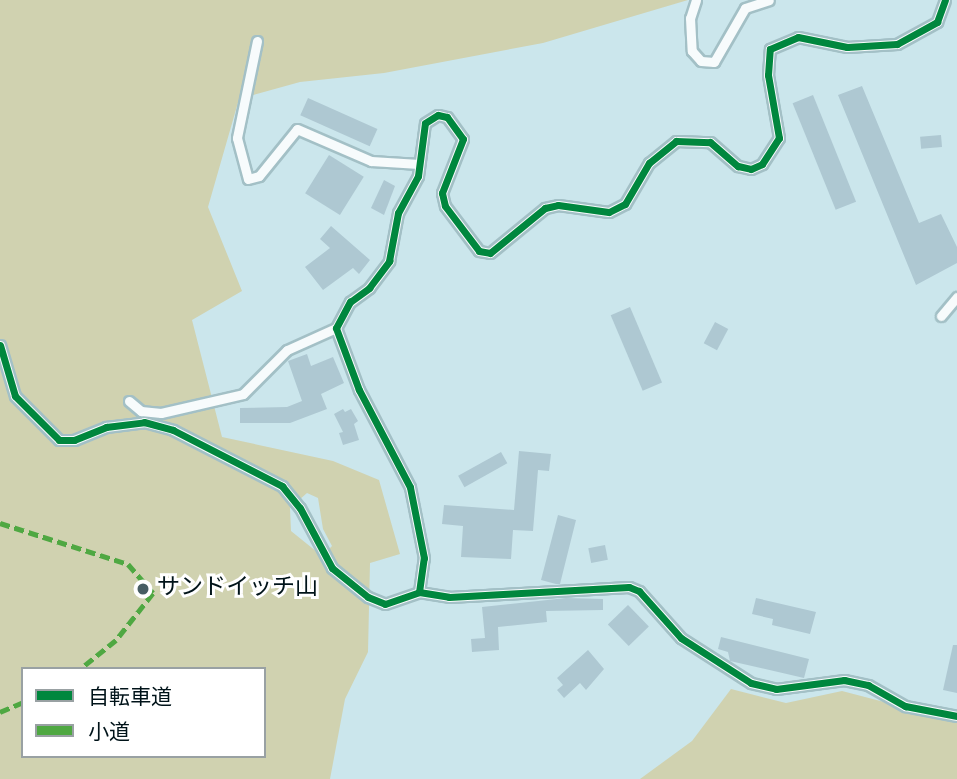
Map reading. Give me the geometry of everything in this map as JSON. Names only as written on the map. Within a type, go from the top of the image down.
[{"type":"street","points":[[695,0],[690,18],[692,51],[701,61],[713,62],[745,8],[769,0]]},
{"type":"street","points":[[129,401],[141,411],[161,413],[243,394],[287,350],[335,328],[350,302],[369,288],[389,261],[398,213],[418,176],[425,123],[438,115],[447,117],[463,139],[442,193],[445,206],[479,251],[490,253],[545,208],[558,205],[609,212],[625,204],[649,163],[676,141],[710,142],[738,166],[751,169],[762,164],[779,138],[768,75],[770,49],[798,37],[847,47],[897,44],[937,22],[945,0]]},
{"type":"street","points":[[257,41],[237,138],[248,180],[259,176],[297,129],[371,161],[419,164]]},
{"type":"street","points":[[941,316],[957,297]]},
{"type":"street","points":[[335,328],[359,390],[410,487],[424,558],[419,593]]},
{"type":"street","points":[[0,345],[15,396],[59,440],[74,440],[106,427],[144,422],[173,430],[282,486],[300,508],[332,568],[368,597],[385,604],[419,593],[449,597],[629,587],[639,592],[681,638],[751,683],[776,689],[844,680],[868,685],[905,706],[957,716]]},
{"type":"green space","points":[[0,0],[688,0],[543,43],[384,73],[300,82],[239,99],[208,207],[242,291],[192,320],[222,437],[333,461],[379,480],[400,554],[370,563],[368,652],[345,699],[330,779],[0,779]],"holes":[[[307,493],[318,498],[323,529],[332,546],[322,556],[291,531],[290,508]]]},
{"type":"green space","points":[[731,689],[786,703],[842,691],[957,721],[957,779],[640,779],[692,741]]},
{"type":"building","points":[[862,86],[919,223],[941,214],[957,247],[957,263],[916,285],[838,95]]},
{"type":"building","points":[[813,95],[856,202],[836,210],[793,103]]},
{"type":"building","points":[[308,98],[377,129],[370,146],[300,115]]},
{"type":"building","points":[[941,135],[942,147],[921,149],[920,137]]},
{"type":"building","points":[[329,155],[364,177],[340,215],[305,193]]},
{"type":"building","points":[[384,180],[395,186],[384,215],[371,208]]},
{"type":"building","points":[[331,226],[370,260],[359,274],[353,268],[323,290],[305,267],[330,248],[320,239]]},
{"type":"building","points":[[630,307],[662,382],[643,391],[611,315]]},
{"type":"building","points":[[715,322],[728,329],[717,350],[704,343]]},
{"type":"building","points":[[307,354],[311,366],[333,357],[344,383],[321,394],[327,409],[290,423],[240,423],[240,408],[287,407],[302,401],[288,361]]},
{"type":"building","points":[[343,409],[345,412],[351,409],[358,421],[354,424],[359,440],[343,445],[339,433],[343,432],[334,414]]},
{"type":"building","points":[[519,451],[551,454],[549,471],[538,470],[533,531],[513,530],[511,559],[461,557],[463,526],[442,524],[444,505],[514,510]]},
{"type":"building","points":[[501,452],[507,463],[464,487],[458,476]]},
{"type":"building","points":[[558,515],[576,520],[560,584],[556,584],[541,580]]},
{"type":"building","points":[[605,545],[608,560],[591,563],[588,548]]},
{"type":"building","points":[[566,598],[603,599],[603,610],[546,611],[547,622],[498,627],[499,650],[472,652],[471,639],[485,638],[482,607]]},
{"type":"building","points":[[756,598],[816,612],[810,634],[772,625],[773,619],[752,614]]},
{"type":"building","points":[[628,605],[649,627],[629,646],[608,624]]},
{"type":"building","points":[[721,637],[809,659],[804,678],[730,661],[728,652],[718,649]]},
{"type":"building","points":[[953,645],[957,645],[957,693],[943,690]]},
{"type":"building","points":[[588,650],[604,669],[586,690],[580,683],[564,698],[557,690],[563,685],[557,678]]},
{"type":"marked path","points":[[0,523],[128,564],[153,593],[116,640],[82,667]]},
{"type":"marked path","points":[[0,712],[21,703]]},
{"type":"cycle path","points":[[419,592],[424,558],[410,487],[359,390],[336,328],[350,302],[369,288],[389,261],[398,213],[418,176],[425,123],[438,115],[447,117],[463,139],[442,193],[445,206],[479,251],[490,253],[545,208],[558,205],[609,212],[625,204],[649,163],[676,141],[710,142],[738,166],[751,169],[762,164],[779,138],[768,75],[770,49],[798,37],[847,47],[897,44],[937,22],[945,0]]},
{"type":"cycle path","points":[[0,345],[15,396],[59,440],[74,440],[106,427],[144,422],[173,430],[282,486],[300,508],[332,568],[368,597],[385,604],[419,592],[449,597],[629,587],[639,591],[681,638],[751,683],[776,689],[844,680],[868,685],[905,706],[957,716]]},
{"type":"place","name":"サンドイッチ山","points":[[143,589]]}]
